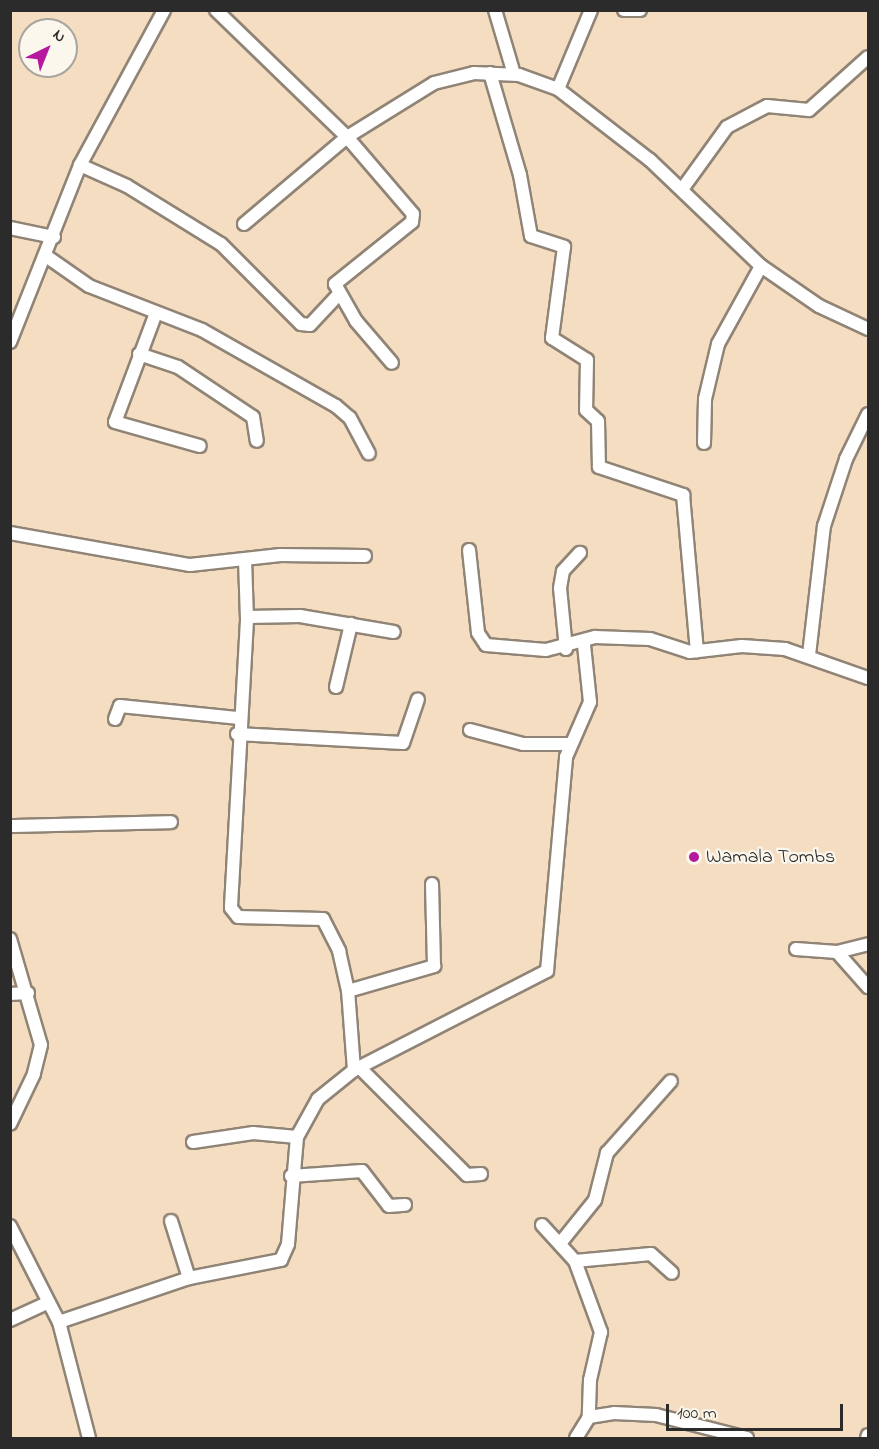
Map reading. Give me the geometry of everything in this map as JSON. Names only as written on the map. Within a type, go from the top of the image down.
[{"type":"street","points":[[10,342],[54,237],[80,165],[164,10]]},
{"type":"street","points":[[216,10],[347,137],[414,218],[372,258],[338,281],[339,294],[392,363]]},
{"type":"street","points":[[495,10],[514,74]]},
{"type":"street","points":[[558,89],[591,10]]},
{"type":"street","points":[[624,10],[640,10]]},
{"type":"street","points":[[683,188],[727,127],[767,106],[809,110],[868,57]]},
{"type":"street","points":[[490,73],[520,175],[531,236],[564,247],[552,338],[587,360],[586,410],[598,421],[599,467],[683,495],[697,651]]},
{"type":"street","points":[[244,224],[347,137],[434,83],[490,73],[514,74],[558,89],[683,188],[761,266],[819,306],[868,329]]},
{"type":"street","points":[[80,165],[127,186],[221,244],[301,324],[310,325],[339,294]]},
{"type":"street","points":[[10,228],[54,237]]},
{"type":"street","points":[[46,256],[89,286],[202,330],[344,411],[369,453]]},
{"type":"street","points":[[704,443],[705,399],[718,344],[761,266]]},
{"type":"street","points":[[156,313],[139,354],[117,425],[200,446]]},
{"type":"street","points":[[139,354],[190,373],[253,417],[257,441]]},
{"type":"street","points":[[809,655],[824,526],[846,459],[868,414]]},
{"type":"street","points":[[10,533],[190,565],[245,559],[365,556]]},
{"type":"street","points":[[469,550],[480,640],[519,650],[566,649],[584,645],[595,638],[650,639],[697,651],[742,646],[809,655],[868,678]]},
{"type":"street","points":[[566,649],[560,588],[563,571],[580,553]]},
{"type":"street","points":[[245,559],[247,617],[237,734],[232,912],[242,918],[323,919],[339,951],[348,991],[356,1069],[466,1174],[481,1174]]},
{"type":"street","points":[[247,617],[300,615],[394,632]]},
{"type":"street","points":[[336,687],[351,624]]},
{"type":"street","points":[[58,1322],[189,1278],[281,1260],[288,1244],[291,1176],[297,1137],[318,1099],[356,1069],[550,966],[551,898],[571,744],[590,702],[584,645]]},
{"type":"street","points":[[237,734],[404,742],[418,699]]},
{"type":"street","points":[[115,719],[120,706],[238,718]]},
{"type":"street","points":[[470,730],[523,744],[571,744]]},
{"type":"street","points":[[10,826],[171,822]]},
{"type":"street","points":[[348,991],[434,966],[432,884]]},
{"type":"street","points":[[10,939],[39,1025],[39,1061],[10,1124]]},
{"type":"street","points":[[795,949],[837,952],[868,944]]},
{"type":"street","points":[[837,952],[868,987]]},
{"type":"street","points":[[10,994],[28,993]]},
{"type":"street","points":[[562,1241],[594,1200],[607,1154],[670,1081]]},
{"type":"street","points":[[193,1142],[253,1133],[297,1137]]},
{"type":"street","points":[[291,1176],[362,1171],[389,1206],[405,1205]]},
{"type":"street","points":[[171,1221],[189,1278]]},
{"type":"street","points":[[542,1225],[562,1241],[575,1261],[601,1332],[590,1380],[589,1417],[576,1438]]},
{"type":"street","points":[[10,1226],[46,1303],[58,1322],[89,1438]]},
{"type":"street","points":[[575,1261],[651,1254],[672,1273]]},
{"type":"street","points":[[10,1320],[46,1303]]},
{"type":"street","points":[[589,1417],[656,1415],[747,1438]]},
{"type":"place","name":"Wamala Tombs","points":[[694,857]]}]
